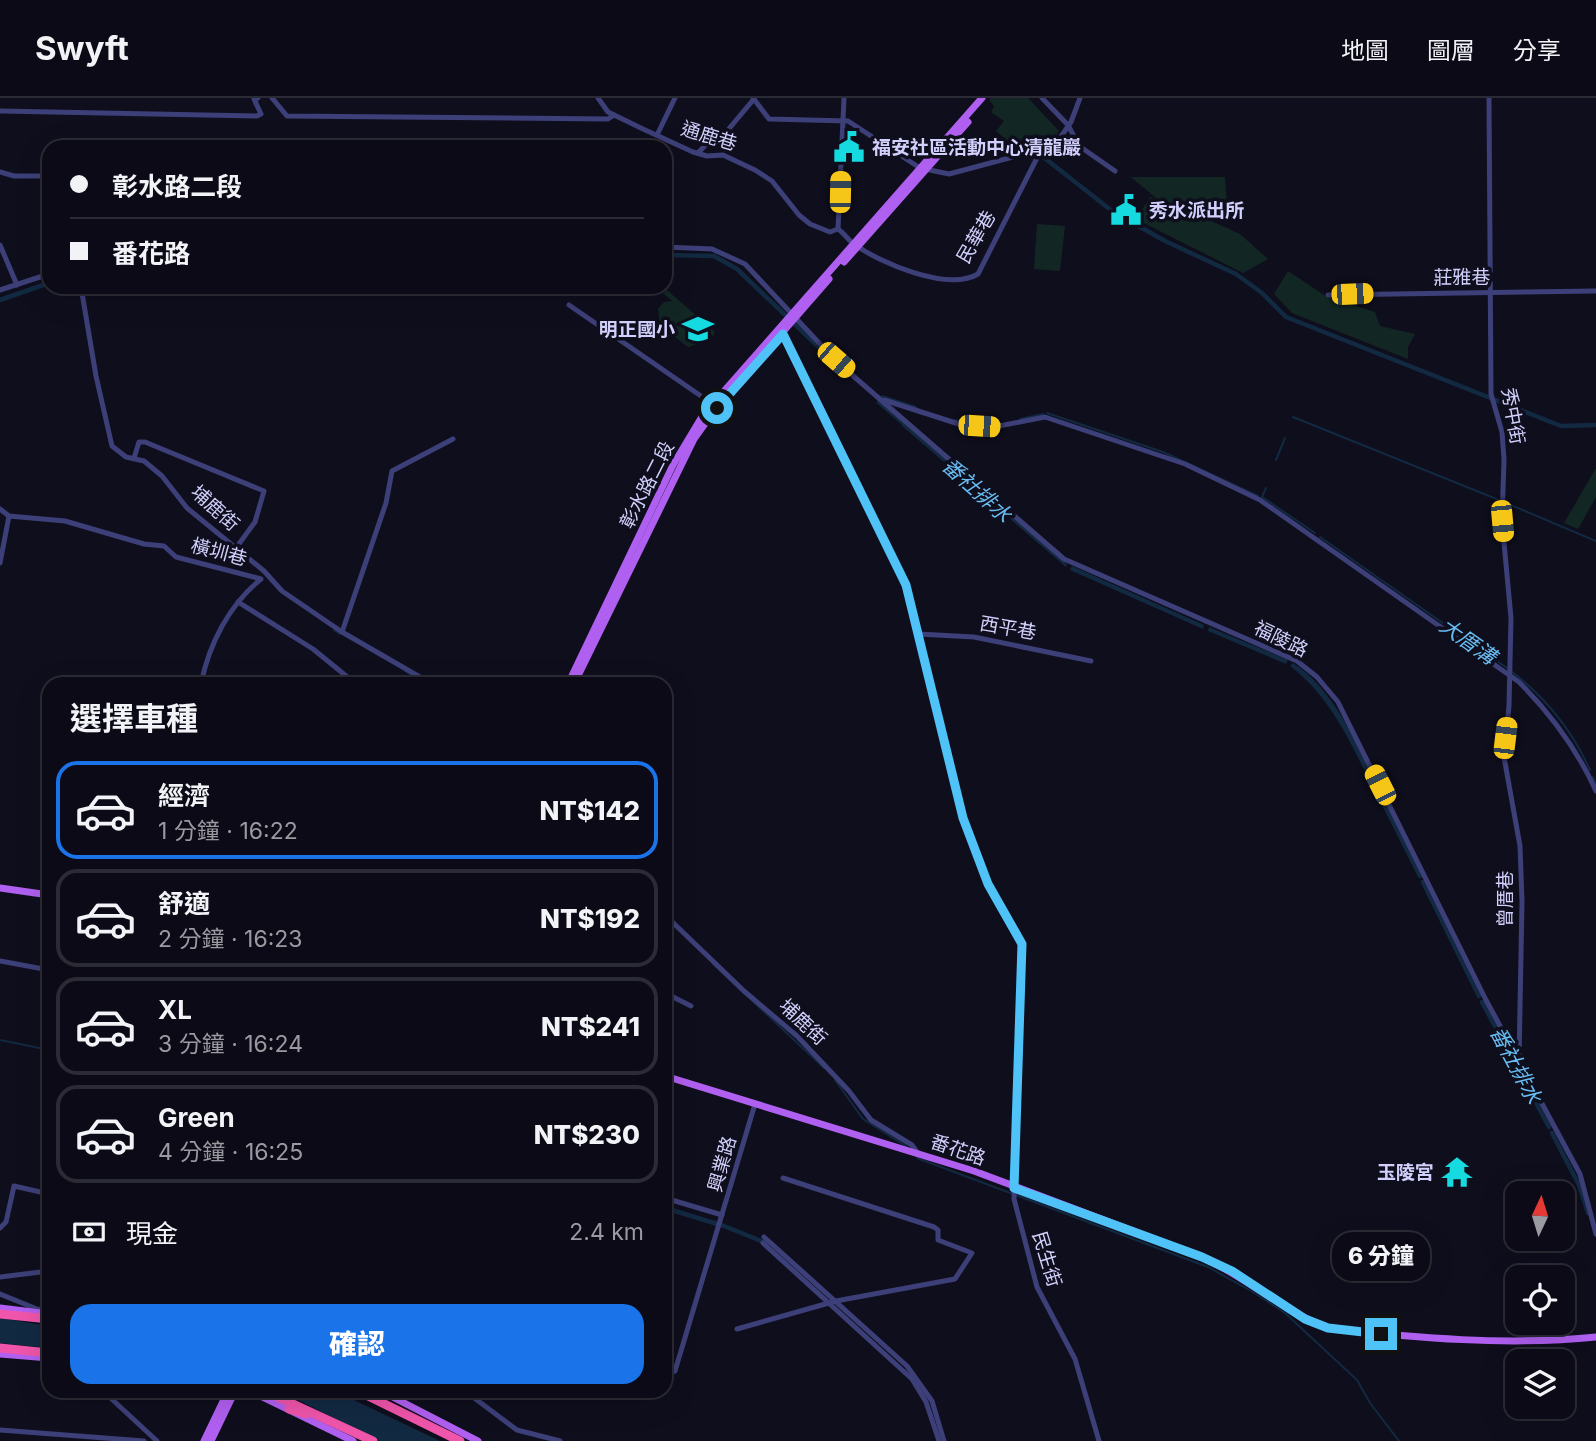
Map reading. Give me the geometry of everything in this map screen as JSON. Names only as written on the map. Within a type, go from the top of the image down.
[{"type":"highway","points":[[0,1314],[24,1318],[42,1316]]},
{"type":"highway","points":[[0,1348],[42,1355]]},
{"type":"highway","points":[[280,1398],[373,1441]]},
{"type":"highway","points":[[372,1398],[460,1441]]},
{"type":"highway","points":[[381,1398],[468,1441]]},
{"type":"highway","points":[[289,1409],[360,1441]]},
{"type":"main road","name":"彰水路二段","points":[[923,169],[982,98]]},
{"type":"main road","name":"彰水路二段","points":[[572,677],[642,536],[714,405],[988,98]]},
{"type":"main road","name":"彰水路二段","points":[[577,677],[642,536]]},
{"type":"main road","points":[[0,888],[42,894]]},
{"type":"main road","name":"番花路","points":[[672,1078],[917,1152],[1202,1257],[1232,1271],[1305,1319],[1328,1328],[1510,1340],[1555,1341],[1596,1337]]},
{"type":"main road","points":[[0,1308],[42,1314]]},
{"type":"main road","points":[[0,1354],[42,1356]]},
{"type":"main road","points":[[204,1441],[225,1398]]},
{"type":"main road","points":[[211,1441],[232,1398]]},
{"type":"main road","points":[[265,1398],[353,1441]]},
{"type":"main road","points":[[395,1398],[478,1441]]},
{"type":"street","points":[[0,111],[257,116],[261,114],[254,99],[258,98]]},
{"type":"street","points":[[271,98],[287,116],[608,119],[614,115]]},
{"type":"street","name":"通鹿巷","points":[[598,98],[614,115],[669,140]]},
{"type":"street","points":[[661,140],[675,98]]},
{"type":"street","points":[[844,98],[838,229],[855,245]]},
{"type":"street","points":[[1042,98],[1068,125],[1079,146],[1115,171]]},
{"type":"street","points":[[698,153],[712,138],[722,137],[753,99],[769,119],[842,120],[860,126],[923,169],[949,174],[1035,151],[1051,151],[1068,125],[1080,98]]},
{"type":"street","name":"秀中街","points":[[1489,98],[1491,394],[1502,432],[1502,521],[1511,618],[1505,738]]},
{"type":"street","name":"通鹿巷","points":[[672,141],[698,153],[733,158],[772,181],[799,215],[810,224],[830,232],[838,229]]},
{"type":"street","name":"民華巷","points":[[855,245],[918,275],[970,278],[981,268],[1038,156],[1051,151]]},
{"type":"street","points":[[0,172],[14,176],[42,176]]},
{"type":"street","points":[[0,245],[18,285]]},
{"type":"street","name":"福陵路","points":[[672,247],[712,248],[745,264],[791,319],[1071,562],[1297,660],[1326,687],[1338,702],[1428,885],[1580,1174],[1596,1234]]},
{"type":"street","points":[[0,290],[42,276]]},
{"type":"street","name":"莊雅巷","points":[[1328,295],[1596,291]]},
{"type":"street","name":"埔鹿街","points":[[82,294],[96,376],[112,446],[117,452],[144,461],[162,476],[187,508],[264,571],[282,592],[342,632],[420,677]]},
{"type":"street","points":[[569,305],[714,405]]},
{"type":"street","name":"民生街","points":[[781,331],[906,585],[963,818],[988,884],[1022,944],[1014,1199],[1037,1287],[1075,1359],[1099,1441]]},
{"type":"street","points":[[881,399],[965,426],[994,428],[1045,417],[1185,464],[1260,500],[1510,673],[1543,706],[1578,752],[1596,791]]},
{"type":"street","points":[[342,632],[386,503],[392,471],[453,439]]},
{"type":"street","points":[[134,458],[139,442],[145,442],[264,491],[254,522],[236,548]]},
{"type":"street","points":[[0,509],[6,511],[9,516],[0,563]]},
{"type":"street","name":"橫圳巷","points":[[9,516],[84,526],[144,544],[164,546],[176,556],[261,579],[238,602],[207,654],[202,677]]},
{"type":"street","points":[[1067,570],[1071,562]]},
{"type":"street","points":[[238,602],[313,649],[347,677]]},
{"type":"street","name":"西平巷","points":[[918,634],[974,637],[1091,661]]},
{"type":"street","name":"曾厝巷","points":[[1505,738],[1505,776],[1520,846],[1519,1061]]},
{"type":"street","name":"埔鹿街","points":[[672,922],[744,991],[805,1043],[871,1120],[912,1145],[917,1152]]},
{"type":"street","points":[[0,961],[42,969]]},
{"type":"street","points":[[672,996],[691,1006]]},
{"type":"street","name":"興業路","points":[[672,1200],[722,1215],[755,1104]]},
{"type":"street","points":[[737,1329],[833,1302],[955,1279],[963,1272],[972,1251],[938,1240],[938,1230],[934,1227],[783,1178]]},
{"type":"street","points":[[0,1227],[6,1222],[14,1186],[42,1192]]},
{"type":"street","points":[[672,1372],[676,1371],[722,1215]]},
{"type":"street","points":[[764,1240],[912,1379],[926,1402],[941,1441]]},
{"type":"street","points":[[0,1277],[42,1272]]},
{"type":"street","points":[[0,1294],[42,1312]]},
{"type":"street","points":[[111,1398],[157,1441]]},
{"type":"street","points":[[474,1398],[517,1430],[560,1441]]},
{"type":"street","points":[[0,1430],[144,1441]]},
{"type":"green space","points":[[1028,98],[1059,131],[1051,146],[1021,152],[996,131],[1004,121],[991,112],[994,106],[989,100]]},
{"type":"green space","points":[[1131,177],[1225,177],[1228,223],[1180,207],[1240,234],[1268,259],[1243,273],[1136,219],[1150,197],[1179,206],[1156,198]]},
{"type":"green space","points":[[1037,224],[1065,226],[1060,271],[1034,269]]},
{"type":"green space","points":[[1288,271],[1327,297],[1375,312],[1380,326],[1415,334],[1408,347],[1408,359],[1292,313],[1274,294]]},
{"type":"green space","points":[[664,294],[672,294],[715,332],[713,336],[706,330],[703,342],[688,347],[660,325],[658,309],[664,302],[672,301]]},
{"type":"green space","points":[[1596,468],[1596,497],[1578,529],[1564,523]]},
{"type":"water","points":[[905,424],[1067,564],[1066,567],[901,425]]},
{"type":"water","points":[[1072,566],[1204,625],[1203,629],[1070,570]]},
{"type":"water","points":[[1209,627],[1288,660],[1286,664],[1208,631]]},
{"type":"water","points":[[1293,663],[1323,690],[1335,707],[1384,799],[1380,802],[1332,711],[1306,680],[1290,666]]},
{"type":"water","points":[[0,1318],[42,1325],[42,1347],[0,1343]]},
{"type":"water","points":[[294,1398],[350,1398],[440,1441],[380,1441]]},
{"type":"waterway","points":[[1042,156],[1112,211],[1165,241],[1236,274],[1262,293],[1286,317],[1561,426],[1596,425]]},
{"type":"waterway","points":[[672,255],[714,256],[737,269],[826,354]]},
{"type":"waterway","points":[[0,300],[42,285]]},
{"type":"waterway","name":"大厝溝","points":[[882,396],[916,407]]},
{"type":"waterway","name":"番社排水","points":[[879,402],[907,426]]},
{"type":"waterway","name":"大厝溝","points":[[1047,413],[1163,452],[1258,496]]},
{"type":"waterway","name":"大厝溝","points":[[1020,419],[1043,414]]},
{"type":"waterway","points":[[1293,417],[1499,500]]},
{"type":"waterway","name":"大厝溝","points":[[954,420],[994,424]]},
{"type":"waterway","points":[[1276,460],[1285,438]]},
{"type":"waterway","points":[[1262,497],[1266,488]]},
{"type":"waterway","name":"大厝溝","points":[[1262,497],[1315,533]]},
{"type":"waterway","points":[[1506,503],[1596,541]]},
{"type":"waterway","name":"大厝溝","points":[[1320,537],[1507,668]]},
{"type":"waterway","points":[[334,630],[340,634]]},
{"type":"waterway","points":[[405,671],[414,677]]},
{"type":"waterway","name":"大厝溝","points":[[1511,671],[1557,716],[1590,770]]},
{"type":"waterway","name":"大厝溝","points":[[1593,777],[1596,784]]},
{"type":"waterway","name":"番社排水","points":[[1385,806],[1420,876]]},
{"type":"waterway","name":"番社排水","points":[[1423,882],[1479,996]]},
{"type":"waterway","points":[[713,964],[824,1068]]},
{"type":"waterway","name":"番社排水","points":[[1482,1002],[1549,1127]]},
{"type":"waterway","points":[[0,1040],[42,1049]]},
{"type":"waterway","points":[[835,1080],[863,1119],[906,1146]]},
{"type":"waterway","name":"番社排水","points":[[1552,1133],[1579,1185],[1588,1213]]},
{"type":"waterway","points":[[917,1158],[1208,1267],[1253,1292],[1285,1313],[1357,1380],[1370,1403],[1399,1441]]},
{"type":"waterway","points":[[672,1210],[724,1226],[766,1243]]},
{"type":"place","name":"福安社區活動中心清龍巖","points":[[849,147]]},
{"type":"place","name":"秀水派出所","points":[[1126,210]]},
{"type":"place","name":"明正國小","points":[[698,329]]},
{"type":"place","name":"玉陵宮","points":[[1457,1172]]},
{"type":"route","points":[[717,408],[783,334],[906,585],[963,818],[988,884],[1022,944],[1017,1027],[1014,1188],[1202,1257],[1232,1271],[1305,1319],[1328,1328],[1381,1334]]}]
